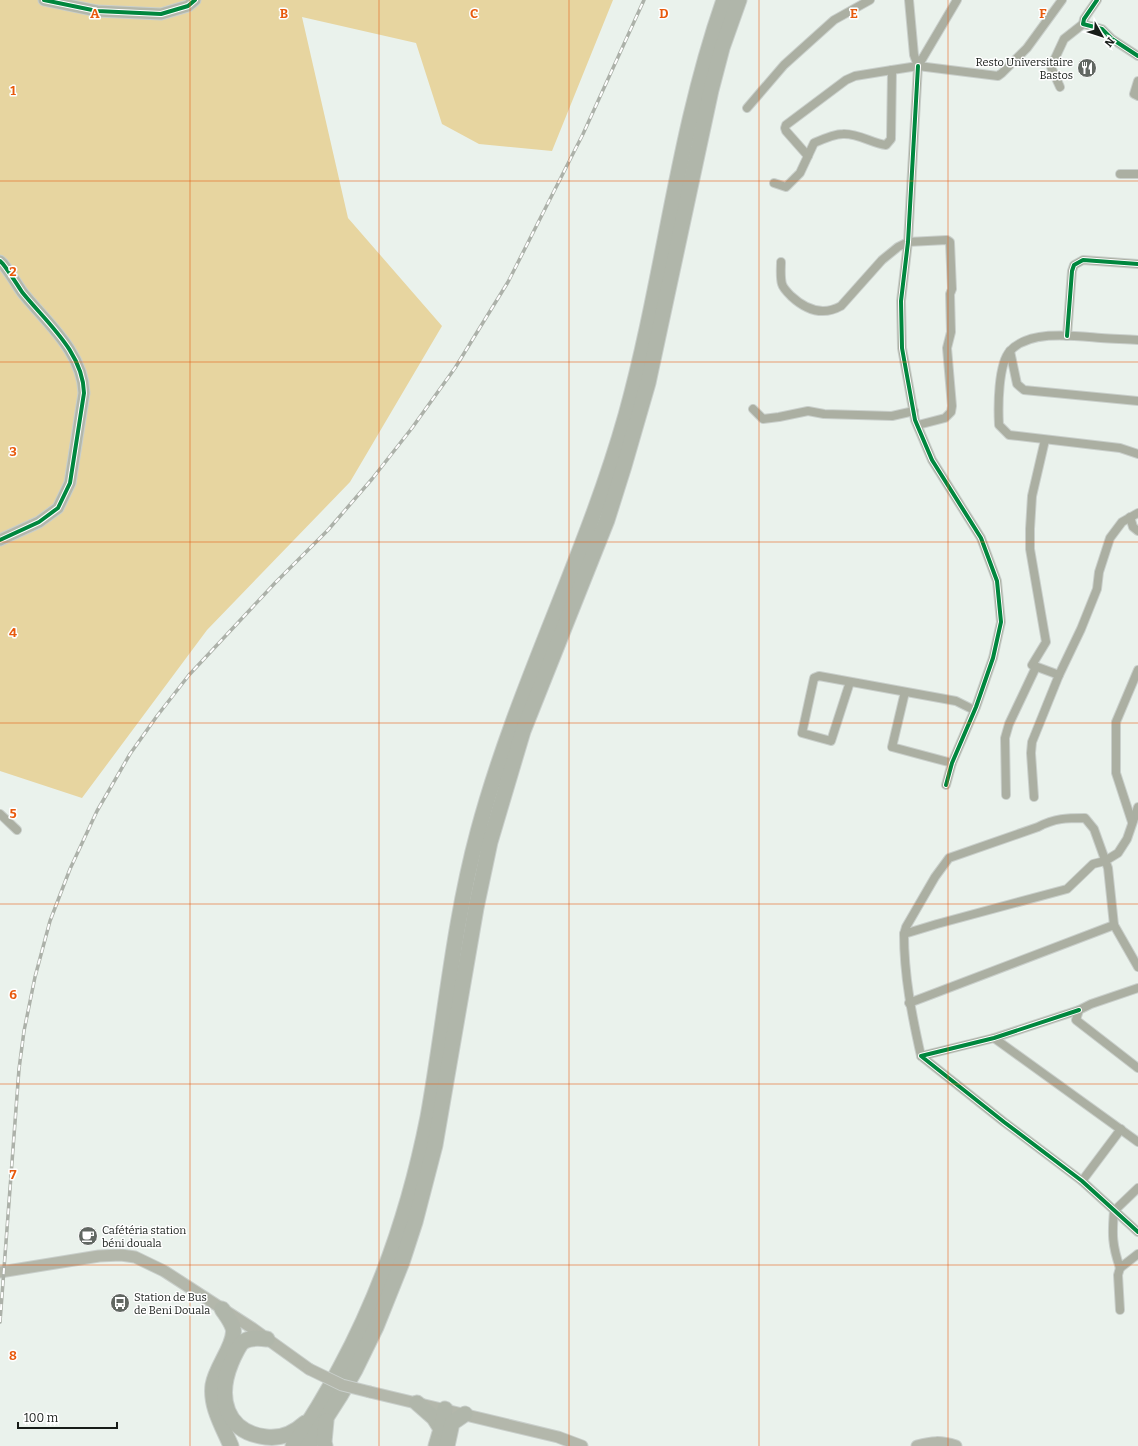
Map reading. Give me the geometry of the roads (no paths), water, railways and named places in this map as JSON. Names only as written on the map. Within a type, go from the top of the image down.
[{"type":"highway","points":[[396,1258],[408,1197],[428,1117],[462,908],[478,832],[505,745],[535,663],[583,544],[606,481],[625,417],[641,358],[697,86],[724,0]]},
{"type":"highway","points":[[293,1446],[319,1418],[355,1370],[396,1258],[415,1222],[435,1145],[476,908],[490,842],[524,730],[607,520],[624,466],[649,376],[711,90],[722,48],[739,0]]},
{"type":"highway","points":[[222,1310],[233,1328],[238,1342],[224,1385],[227,1410],[237,1425],[251,1434],[276,1437],[290,1434],[319,1418]]},
{"type":"highway","points":[[231,1446],[217,1412],[213,1394],[216,1374],[248,1326]]},
{"type":"highway","points":[[238,1342],[254,1338],[267,1339]]},
{"type":"highway","points":[[417,1403],[434,1418],[452,1417]]},
{"type":"highway","points":[[436,1446],[452,1417]]},
{"type":"highway","points":[[447,1446],[452,1417]]},
{"type":"highway","points":[[308,1446],[319,1418]]},
{"type":"highway","points":[[319,1418],[325,1446]]},
{"type":"main road","points":[[44,0],[97,11],[161,14],[188,6],[195,0]]},
{"type":"main road","points":[[0,261],[22,291],[65,343],[76,360],[84,382],[84,393],[70,483],[58,508],[40,522],[0,540]]},
{"type":"main road","points":[[0,1272],[100,1256],[129,1256],[145,1260],[248,1326],[309,1370],[342,1385],[417,1403]]},
{"type":"main road","points":[[452,1417],[558,1436],[582,1446]]},
{"type":"main road","points":[[916,1446],[930,1442],[944,1442],[956,1446]]},
{"type":"street","points":[[747,108],[784,65],[834,20],[870,0]]},
{"type":"street","points":[[909,0],[914,55],[918,66],[908,242],[901,301],[902,348],[918,425],[932,460],[981,538],[996,581],[1001,622],[993,658],[974,710],[952,763],[946,785]]},
{"type":"street","points":[[918,66],[957,0]]},
{"type":"street","points":[[808,156],[786,131],[786,125],[846,80],[855,76],[918,66],[998,76],[1026,48],[1062,0]]},
{"type":"street","points":[[1060,87],[1051,67],[1064,39],[1083,24],[1084,19],[1097,0]]},
{"type":"street","points":[[1083,24],[1102,29],[1112,39],[1138,56]]},
{"type":"street","points":[[774,183],[786,187],[800,174],[814,143],[824,139],[843,134],[852,135],[886,145],[891,139],[892,70]]},
{"type":"street","points":[[1138,81],[1134,94],[1138,96]]},
{"type":"street","points":[[1120,174],[1138,174]]},
{"type":"street","points":[[780,262],[782,284],[787,292],[800,305],[820,311],[834,310],[841,306],[882,260],[898,247],[908,242],[947,240],[950,242],[951,332],[947,348],[949,380],[952,395],[951,412],[945,418],[918,425]]},
{"type":"street","points":[[1067,336],[1072,271],[1074,265],[1083,260],[1138,264]]},
{"type":"street","points":[[1138,340],[1067,336],[1038,337],[1019,344],[1010,351],[1005,360],[1002,370],[998,406],[999,425],[1009,435],[1120,448],[1138,454]]},
{"type":"street","points":[[1010,351],[1017,384],[1024,390],[1138,401]]},
{"type":"street","points":[[753,409],[763,419],[779,418],[808,411],[824,414],[892,416],[914,411]]},
{"type":"street","points":[[1045,440],[1032,496],[1030,549],[1046,642],[1032,665],[1059,675]]},
{"type":"street","points":[[1034,797],[1031,753],[1032,742],[1059,675],[1081,630],[1097,589],[1099,572],[1110,538],[1122,522],[1138,513]]},
{"type":"street","points":[[1130,517],[1133,527],[1138,531]]},
{"type":"street","points":[[1006,795],[1005,738],[1009,724],[1036,667]]},
{"type":"street","points":[[1132,822],[1116,773],[1116,722],[1138,670]]},
{"type":"street","points":[[850,682],[831,741],[802,733],[814,678],[819,676],[956,701],[974,710]]},
{"type":"street","points":[[905,692],[892,747],[952,763]]},
{"type":"street","points":[[904,934],[1067,889],[1093,864],[1105,861],[1118,852],[1127,839],[1138,807]]},
{"type":"street","points":[[0,814],[17,830]]},
{"type":"street","points":[[1138,967],[1114,925],[1108,868],[1094,829],[1085,818],[1064,818],[1050,821],[1038,827],[949,858],[935,877],[906,927],[904,934],[904,956],[909,1003],[921,1056],[1004,1122],[1082,1181],[1138,1232]]},
{"type":"street","points":[[909,1003],[1114,925]]},
{"type":"street","points":[[921,1056],[994,1038],[1079,1010],[1091,1004],[1138,988]]},
{"type":"street","points":[[1079,1010],[1076,1020],[1138,1068]]},
{"type":"street","points":[[994,1038],[1138,1142]]},
{"type":"street","points":[[1082,1181],[1121,1129]]},
{"type":"street","points":[[1120,1310],[1118,1275],[1120,1268],[1112,1240],[1114,1211],[1138,1188]]},
{"type":"street","points":[[1120,1268],[1138,1254]]},
{"type":"railway","points":[[0,1322],[19,1069],[24,1031],[35,977],[50,921],[70,869],[97,811],[130,754],[189,675],[275,583],[328,530],[372,479],[412,428],[455,368],[508,282],[583,134],[644,0]]},
{"type":"place","name":"Resto Universitaire Bastos","points":[[1087,68]]},
{"type":"place","name":"Cafétéria station béni douala","points":[[88,1236]]},
{"type":"place","name":"Station de Bus de Beni Douala","points":[[120,1303]]}]
